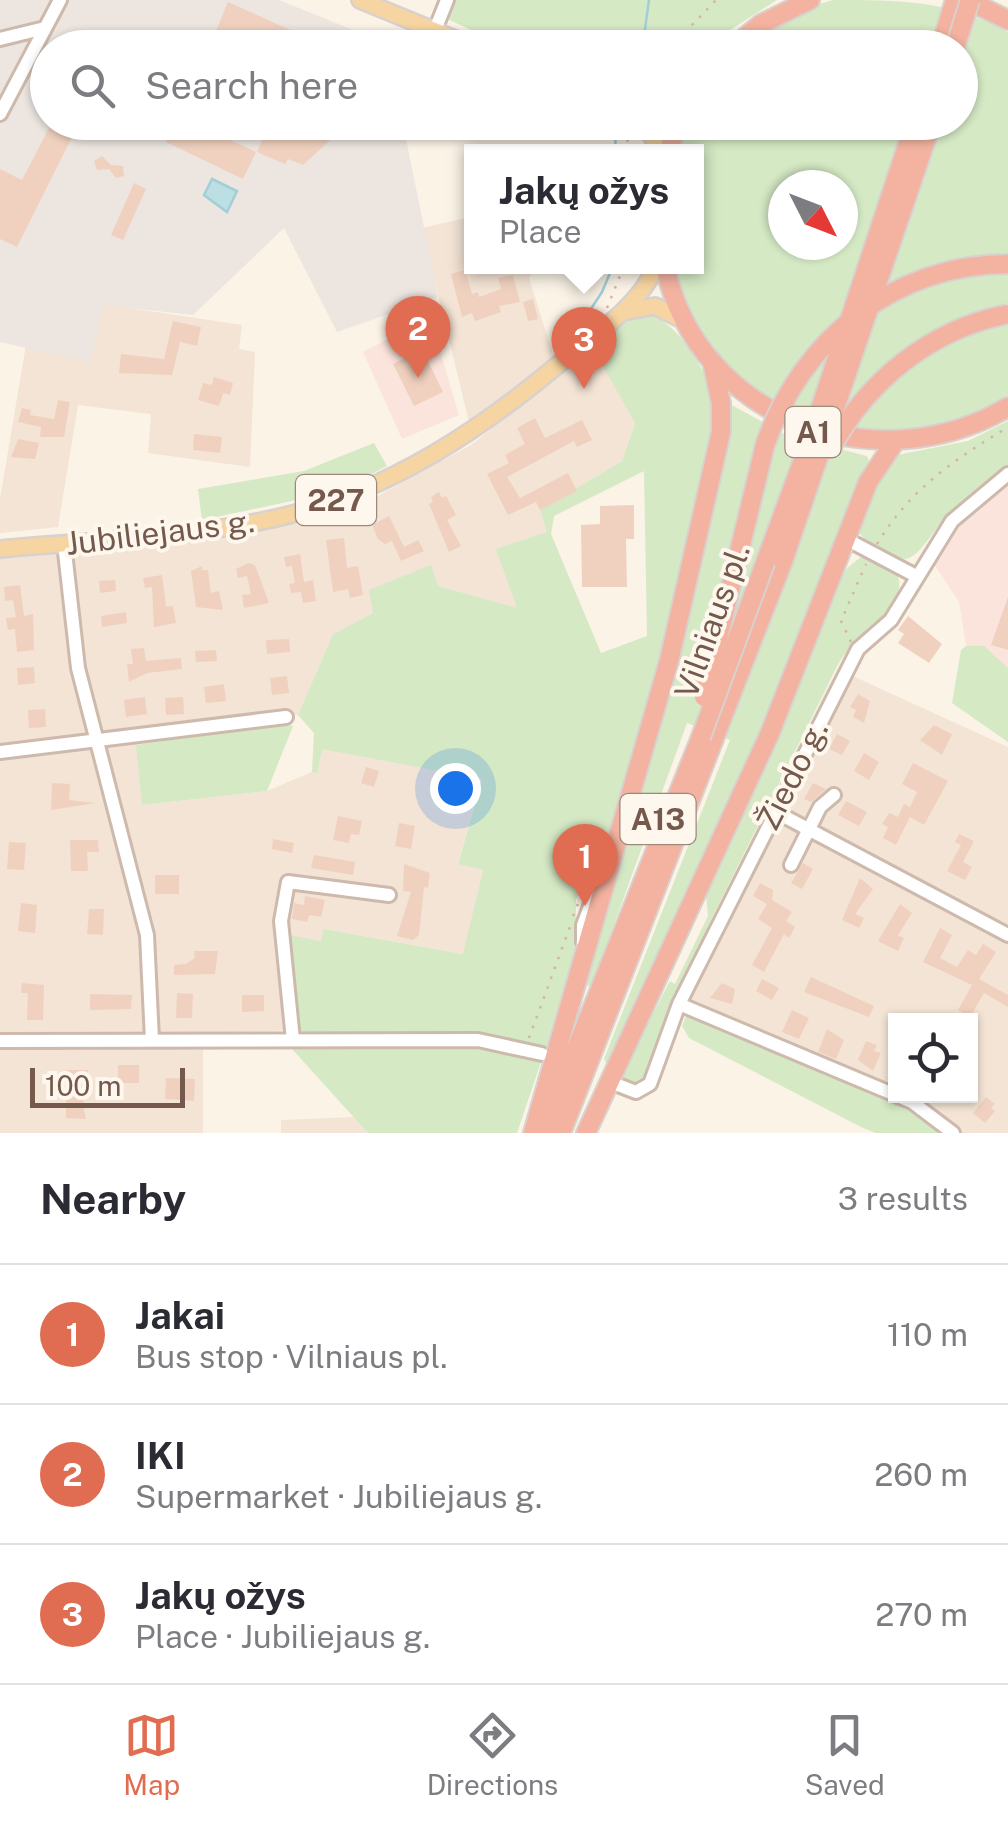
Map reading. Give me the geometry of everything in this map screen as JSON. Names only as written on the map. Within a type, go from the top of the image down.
[{"type":"highway","points":[[754,30],[810,0]]},
{"type":"highway","points":[[946,30],[955,0]]},
{"type":"highway","points":[[960,30],[968,0],[1008,20]]},
{"type":"highway","name":"Vilniaus pl.","points":[[561,1133],[806,452],[909,140]]},
{"type":"highway","name":"Vilniaus pl.","points":[[542,1133],[702,739],[783,562],[926,140]]},
{"type":"highway","points":[[702,739],[714,663],[765,445],[796,378],[832,335],[892,292],[944,272],[1008,264]]},
{"type":"highway","points":[[668,274],[685,321],[712,361],[745,393],[792,422],[838,437],[894,442],[945,435],[1008,408]]},
{"type":"highway","points":[[783,562],[827,456],[873,388],[931,343],[1008,314]]},
{"type":"highway","points":[[533,1133],[670,660],[721,432],[712,361]]},
{"type":"highway","points":[[586,1133],[770,734],[876,465],[894,442]]},
{"type":"main road","points":[[360,0],[435,30]]},
{"type":"main road","name":"227","points":[[620,314],[652,274]]},
{"type":"main road","points":[[620,314],[655,306],[685,321]]},
{"type":"main road","name":"Jubiliejaus g.","points":[[0,549],[251,522],[351,495],[462,438],[620,314]]},
{"type":"street","points":[[36,30],[44,28],[60,0]]},
{"type":"street","points":[[435,30],[447,0]]},
{"type":"street","points":[[0,39],[30,32]]},
{"type":"street","points":[[0,114],[30,55]]},
{"type":"street","name":"Žiedo g.","points":[[618,1086],[636,1092],[650,1084],[680,1004],[858,649],[890,620],[952,521],[1008,474]]},
{"type":"street","points":[[846,539],[916,576]]},
{"type":"street","points":[[64,543],[78,668],[140,898],[152,984],[152,1040]]},
{"type":"street","points":[[0,752],[286,717]]},
{"type":"street","points":[[791,865],[820,806],[834,795]]},
{"type":"street","points":[[774,812],[1008,936]]},
{"type":"street","points":[[292,1040],[281,921],[288,882],[389,894]]},
{"type":"street","points":[[680,1004],[912,1102],[954,1133]]},
{"type":"street","points":[[0,1041],[478,1040],[542,1054]]},
{"type":"path","points":[[687,30],[716,0]]},
{"type":"path","points":[[602,314],[620,274]]},
{"type":"path","points":[[858,649],[846,639],[840,620],[872,553],[908,501],[942,467],[1008,427]]},
{"type":"path","points":[[525,1048],[556,972],[576,904],[586,896],[585,906]]},
{"type":"shaded area","points":[[0,0],[279,0],[353,30],[30,30],[30,140],[406,140],[438,297],[337,332],[284,228],[193,315],[103,305],[90,362],[0,342]]},
{"type":"shaded area","points":[[464,219],[464,274],[532,274],[529,278],[554,358],[469,422],[422,228]]},
{"type":"shaded area","points":[[103,304],[242,325],[239,349],[255,352],[250,467],[148,453],[151,414],[78,405],[58,527],[0,533],[0,499],[26,345],[90,361]]},
{"type":"shaded area","points":[[430,317],[459,415],[402,439],[363,352]]},
{"type":"shaded area","points":[[593,349],[635,422],[622,461],[540,510],[548,532],[517,609],[438,586],[431,566],[373,613],[333,634],[298,715],[137,731],[142,805],[267,791],[312,772],[322,748],[482,778],[458,863],[483,869],[464,954],[325,929],[322,941],[288,936],[299,1030],[203,1033],[203,1133],[0,1133],[0,559],[194,542],[305,522],[372,499],[471,445]]},
{"type":"shaded area","points":[[1008,474],[1008,668],[984,647],[966,646],[959,602],[928,555],[941,535]]},
{"type":"shaded area","points":[[844,672],[1008,747],[1008,1133],[940,1133],[898,1103],[978,1103],[978,1013],[888,1013],[888,1098],[687,1014],[687,1000]]},
{"type":"shaded area","points":[[354,1117],[368,1133],[281,1133],[281,1120]]},
{"type":"green space","points":[[450,0],[777,0],[730,30],[471,30],[443,17]]},
{"type":"green space","points":[[833,0],[924,4],[986,21],[1008,32],[1008,396],[957,420],[906,432],[855,431],[808,418],[764,395],[726,362],[696,319],[677,274],[704,274],[704,144],[677,144],[679,140],[978,140],[978,30],[769,30],[799,10]]},
{"type":"green space","points":[[640,311],[654,316],[690,349],[707,379],[717,409],[655,695],[601,859],[576,899],[576,947],[546,1048],[481,1036],[301,1034],[288,935],[321,941],[324,929],[463,954],[483,870],[458,864],[482,779],[322,749],[317,773],[312,772],[314,733],[298,715],[333,634],[373,613],[369,590],[431,565],[438,586],[517,608],[496,549],[547,532],[540,510],[622,461],[635,423],[593,349]],"holes":[[[644,471],[647,636],[601,653],[551,534],[554,516]]]},
{"type":"green space","points":[[728,403],[786,435],[867,456],[869,462],[748,767],[607,1064],[604,1059],[730,740],[687,723],[591,986],[584,985],[672,688],[730,421]]},
{"type":"green space","points":[[1008,421],[1008,468],[951,512],[914,555],[893,558],[860,534],[880,468],[897,455],[968,441]]},
{"type":"green space","points":[[374,443],[387,466],[339,491],[202,520],[198,489],[304,471]]},
{"type":"green space","points":[[862,556],[897,573],[897,598],[836,668],[711,920],[648,1077],[636,1087],[618,1080],[670,981],[675,984],[708,916],[706,895],[770,759],[839,575]]},
{"type":"green space","points":[[966,646],[984,646],[1008,668],[1008,742],[952,703],[961,650]]},
{"type":"green space","points":[[281,724],[293,726],[267,791],[142,805],[136,745]]},
{"type":"green space","points":[[687,1014],[888,1099],[888,1103],[897,1103],[940,1133],[876,1133],[863,1128],[689,1038],[682,1026]]},
{"type":"green space","points":[[467,1046],[542,1059],[517,1133],[368,1133],[292,1049]]},
{"type":"water","points":[[212,179],[237,191],[227,212],[204,195]]},
{"type":"building","points":[[228,2],[290,30],[216,30]]},
{"type":"building","points":[[43,140],[70,140],[17,247],[0,239],[0,169],[22,180]]},
{"type":"building","points":[[230,140],[256,152],[243,179],[166,142]]},
{"type":"building","points":[[262,140],[330,140],[303,165],[288,159],[285,164],[257,152]]},
{"type":"building","points":[[102,156],[111,165],[123,166],[124,176],[116,178],[109,169],[97,170],[94,161]]},
{"type":"building","points":[[134,183],[146,189],[123,240],[111,235]]},
{"type":"building","points":[[464,270],[472,294],[478,292],[479,297],[501,289],[498,278],[513,275],[520,302],[499,306],[501,312],[475,321],[472,313],[462,317],[451,274]]},
{"type":"building","points":[[533,299],[538,319],[528,321],[523,302]]},
{"type":"building","points":[[173,321],[201,327],[197,346],[180,342],[172,375],[119,373],[121,354],[164,359]]},
{"type":"building","points":[[422,349],[443,392],[414,406],[393,364]]},
{"type":"building","points":[[214,377],[233,383],[230,395],[223,393],[219,406],[198,400],[203,383],[212,385]]},
{"type":"building","points":[[58,400],[70,402],[64,437],[40,437],[41,427],[18,422],[22,408],[31,410],[30,415],[54,419]]},
{"type":"building","points":[[535,418],[545,438],[582,420],[592,440],[577,447],[574,441],[507,477],[520,498],[568,473],[577,491],[540,510],[536,502],[508,515],[487,474],[509,463],[505,455],[525,444],[517,428]]},
{"type":"building","points":[[194,434],[222,437],[220,453],[193,450]]},
{"type":"building","points":[[18,439],[39,443],[35,459],[11,457]]},
{"type":"building","points":[[439,492],[442,498],[446,496],[456,515],[447,520],[461,546],[449,552],[429,504]]},
{"type":"building","points":[[634,505],[634,539],[626,539],[627,587],[582,587],[581,525],[600,524],[600,506]]},
{"type":"building","points":[[389,516],[404,547],[418,540],[424,551],[401,561],[392,541],[385,544],[378,539],[372,525]]},
{"type":"building","points":[[344,538],[347,568],[358,566],[363,595],[350,598],[348,589],[333,592],[326,540]]},
{"type":"building","points":[[300,554],[304,582],[313,580],[316,601],[303,603],[301,592],[291,593],[289,584],[295,583],[292,566],[286,567],[284,557]]},
{"type":"building","points":[[248,563],[255,565],[269,603],[244,608],[242,595],[251,594],[247,576],[238,578],[236,569]]},
{"type":"building","points":[[202,566],[202,570],[208,570],[211,593],[219,591],[223,610],[196,607],[191,571]]},
{"type":"building","points":[[162,575],[166,607],[173,606],[176,623],[154,627],[152,587],[145,588],[143,578]]},
{"type":"building","points":[[115,580],[116,591],[100,593],[99,581]]},
{"type":"building","points":[[20,585],[24,616],[33,614],[34,650],[17,652],[15,629],[8,630],[6,618],[16,617],[13,600],[5,601],[4,587]]},
{"type":"building","points":[[1008,597],[1008,650],[991,645]]},
{"type":"building","points":[[126,612],[127,623],[102,627],[101,616]]},
{"type":"building","points":[[908,616],[942,644],[929,663],[898,643],[904,634],[898,630]]},
{"type":"building","points":[[289,639],[290,652],[267,654],[266,640]]},
{"type":"building","points":[[144,648],[146,661],[181,658],[182,669],[147,673],[129,682],[127,664],[133,664],[131,649]]},
{"type":"building","points":[[216,650],[217,661],[196,662],[195,651]]},
{"type":"building","points":[[34,667],[35,683],[18,685],[17,668]]},
{"type":"building","points":[[287,676],[289,693],[272,695],[270,678]]},
{"type":"building","points":[[224,684],[226,701],[206,703],[204,687]]},
{"type":"building","points":[[858,694],[870,701],[864,723],[853,717],[856,710],[850,707]]},
{"type":"building","points":[[145,697],[147,714],[126,717],[124,700]]},
{"type":"building","points":[[183,697],[184,714],[166,715],[165,698]]},
{"type":"building","points":[[45,709],[46,727],[29,728],[28,710]]},
{"type":"building","points":[[934,725],[952,734],[942,755],[920,740]]},
{"type":"building","points":[[837,734],[850,741],[842,755],[829,749]]},
{"type":"building","points":[[864,753],[879,762],[869,780],[854,771]]},
{"type":"building","points":[[913,763],[948,781],[924,825],[910,817],[896,845],[883,838],[888,827],[882,824],[889,813],[898,817],[904,804],[910,807],[917,792],[902,784]]},
{"type":"building","points":[[366,767],[379,771],[374,787],[361,783]]},
{"type":"building","points":[[52,783],[70,784],[69,800],[95,803],[51,810]]},
{"type":"building","points":[[813,783],[826,789],[811,802],[804,799]]},
{"type":"building","points":[[846,801],[867,812],[859,826],[838,815]]},
{"type":"building","points":[[338,816],[362,821],[359,835],[351,834],[349,843],[333,840]]},
{"type":"building","points":[[399,823],[415,826],[411,849],[395,846]]},
{"type":"building","points":[[959,834],[974,841],[963,862],[972,867],[965,880],[947,871],[961,845],[955,842]]},
{"type":"building","points":[[273,839],[294,843],[292,853],[272,849]]},
{"type":"building","points":[[70,840],[98,840],[99,852],[87,852],[88,871],[71,871]]},
{"type":"building","points":[[9,842],[26,843],[24,870],[7,869]]},
{"type":"building","points":[[314,855],[355,862],[353,875],[311,868]]},
{"type":"building","points":[[803,863],[813,869],[802,889],[791,883]]},
{"type":"building","points":[[404,864],[430,873],[428,888],[424,887],[419,935],[413,940],[397,936],[411,892],[403,891]]},
{"type":"building","points":[[155,875],[179,875],[179,894],[155,894]]},
{"type":"building","points":[[860,878],[873,889],[855,914],[864,918],[859,928],[842,920]]},
{"type":"building","points":[[760,883],[773,890],[772,900],[792,912],[786,921],[795,927],[789,938],[784,934],[764,972],[752,965],[772,928],[758,919],[767,904],[753,896]]},
{"type":"building","points":[[305,896],[325,900],[321,917],[309,915],[307,922],[292,919],[294,903],[304,905]]},
{"type":"building","points":[[21,903],[37,905],[35,933],[18,931]]},
{"type":"building","points":[[900,904],[912,913],[898,935],[904,938],[898,951],[878,941]]},
{"type":"building","points":[[89,909],[104,909],[103,935],[87,934]]},
{"type":"building","points":[[940,928],[952,935],[940,958],[957,967],[968,950],[976,955],[983,944],[996,952],[979,979],[1008,995],[1008,1007],[984,993],[972,1013],[963,1013],[958,1010],[972,985],[923,962]]},
{"type":"building","points":[[194,951],[218,951],[215,974],[174,975],[174,965],[195,958]]},
{"type":"building","points":[[811,977],[874,1006],[869,1017],[804,992]]},
{"type":"building","points":[[762,979],[779,988],[772,1000],[756,991]]},
{"type":"building","points":[[22,983],[44,985],[43,1020],[27,1020],[28,993],[21,993]]},
{"type":"building","points":[[722,983],[735,989],[732,1004],[710,998]]},
{"type":"building","points":[[177,993],[193,994],[192,1018],[176,1018]]},
{"type":"building","points":[[90,994],[132,995],[131,1009],[90,1010]]},
{"type":"building","points":[[242,995],[264,995],[264,1011],[242,1012]]},
{"type":"building","points":[[792,1010],[809,1018],[799,1039],[782,1032]]},
{"type":"building","points":[[827,1029],[844,1040],[836,1059],[818,1052]]},
{"type":"building","points":[[866,1041],[877,1045],[874,1051],[881,1053],[873,1071],[858,1060]]},
{"type":"building","points":[[118,1065],[139,1065],[139,1083],[118,1083]]},
{"type":"building","points":[[66,1070],[88,1070],[83,1106],[86,1119],[66,1118]]},
{"type":"building","points":[[166,1078],[195,1079],[194,1101],[165,1099]]},
{"type":"building","points":[[986,1097],[995,1104],[991,1108],[995,1111],[985,1123],[973,1113]]},
{"type":"waterway","points":[[645,29],[649,0]]},
{"type":"waterway","points":[[615,144],[616,140]]},
{"type":"waterway","points":[[581,324],[610,274]]},
{"type":"place","name":"IKI","points":[[418,378]]},
{"type":"place","name":"Jakų ožys","points":[[584,389]]},
{"type":"place","name":"Jakai","points":[[585,906]]}]
